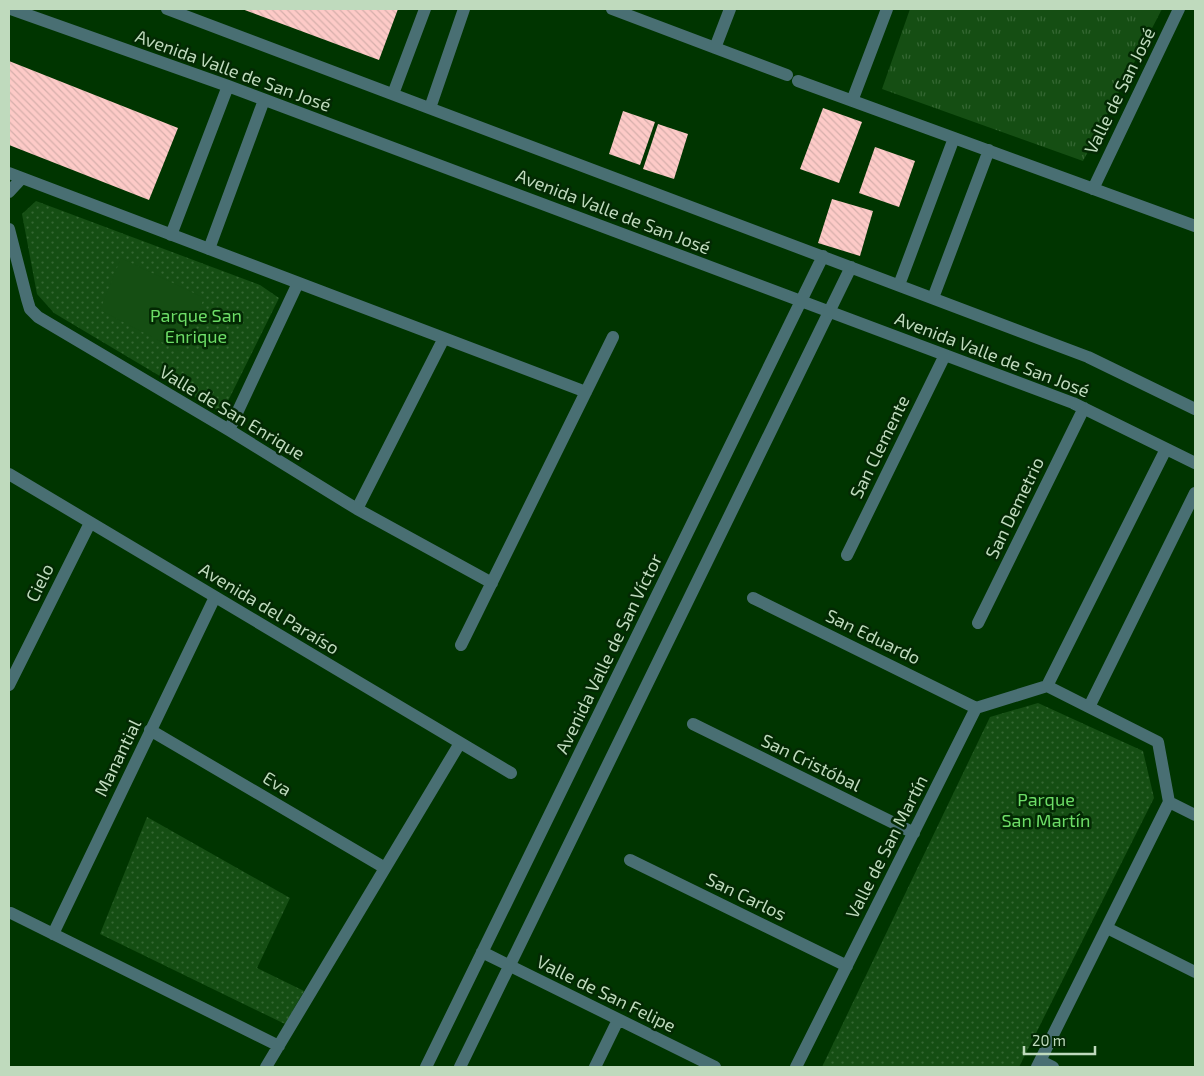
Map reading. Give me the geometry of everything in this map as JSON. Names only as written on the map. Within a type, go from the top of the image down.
[{"type":"street","name":"Avenida Valle de San José","points":[[12,9],[228,86],[1084,408],[1195,463]]},
{"type":"street","name":"Avenida Valle de San José","points":[[167,9],[1088,357],[1195,409]]},
{"type":"street","points":[[393,94],[425,9]]},
{"type":"street","points":[[430,108],[464,9]]},
{"type":"street","points":[[612,9],[786,75]]},
{"type":"street","points":[[715,48],[730,9]]},
{"type":"street","points":[[852,100],[888,9]]},
{"type":"street","name":"Valle de San José","points":[[1093,188],[1179,9]]},
{"type":"street","points":[[798,81],[1195,226]]},
{"type":"street","points":[[171,235],[228,86]]},
{"type":"street","points":[[208,249],[264,100]]},
{"type":"street","points":[[898,285],[954,138]]},
{"type":"street","points":[[933,298],[989,150]]},
{"type":"street","points":[[9,173],[586,392]]},
{"type":"street","points":[[9,192],[22,178]]},
{"type":"street","name":"Valle de San Enrique","points":[[9,229],[30,309],[38,317],[229,430],[357,509],[492,582]]},
{"type":"street","name":"Avenida Valle de San Víctor","points":[[426,1067],[823,256]]},
{"type":"street","points":[[460,1067],[851,267]]},
{"type":"street","points":[[229,430],[298,283]]},
{"type":"street","points":[[461,645],[613,337]]},
{"type":"street","points":[[357,509],[444,338]]},
{"type":"street","name":"San Clemente","points":[[847,555],[945,355]]},
{"type":"street","name":"San Demetrio","points":[[978,623],[1084,408]]},
{"type":"street","points":[[1047,686],[1166,449]]},
{"type":"street","name":"Avenida del Paraíso","points":[[9,474],[511,773]]},
{"type":"street","points":[[1089,707],[1195,493]]},
{"type":"street","name":"Cielo","points":[[9,685],[90,523]]},
{"type":"street","name":"Manantial","points":[[53,934],[214,597]]},
{"type":"street","name":"San Eduardo","points":[[754,598],[976,708]]},
{"type":"street","points":[[976,708],[1047,686],[1158,742],[1169,802],[1039,1064],[1053,1067]]},
{"type":"street","name":"Valle de San Martín","points":[[796,1067],[976,708]]},
{"type":"street","name":"San Cristóbal","points":[[693,724],[914,833]]},
{"type":"street","name":"Eva","points":[[150,730],[385,868]]},
{"type":"street","points":[[266,1067],[460,743]]},
{"type":"street","points":[[1169,802],[1195,815]]},
{"type":"street","name":"San Carlos","points":[[630,860],[847,966]]},
{"type":"street","points":[[11,913],[279,1046]]},
{"type":"street","points":[[1107,928],[1195,972]]},
{"type":"street","name":"Valle de San Felipe","points":[[482,952],[715,1067]]},
{"type":"street","points":[[595,1067],[618,1020]]},
{"type":"green space","points":[[910,9],[1162,9],[1083,161],[882,89]]},
{"type":"green space","name":"Parque San Enrique","points":[[36,201],[260,285],[279,298],[222,413],[54,313],[37,294],[22,214]]},
{"type":"green space","points":[[121,258],[204,298],[181,352],[100,310]]},
{"type":"green space","name":"Parque San Martín","points":[[1038,703],[1143,751],[1154,798],[1019,1067],[822,1067],[990,717]]},
{"type":"green space","points":[[147,817],[290,898],[257,968],[304,991],[285,1024],[100,934]]},
{"type":"building","points":[[242,9],[398,9],[379,60]]},
{"type":"building","points":[[9,61],[178,128],[149,200],[9,145]]},
{"type":"building","points":[[823,108],[862,122],[839,183],[800,169]]},
{"type":"building","points":[[623,111],[655,122],[640,165],[609,154]]},
{"type":"building","points":[[658,124],[688,134],[674,179],[643,169]]},
{"type":"building","points":[[875,147],[915,161],[899,207],[859,193]]},
{"type":"building","points":[[832,199],[873,211],[860,256],[818,243]]}]
